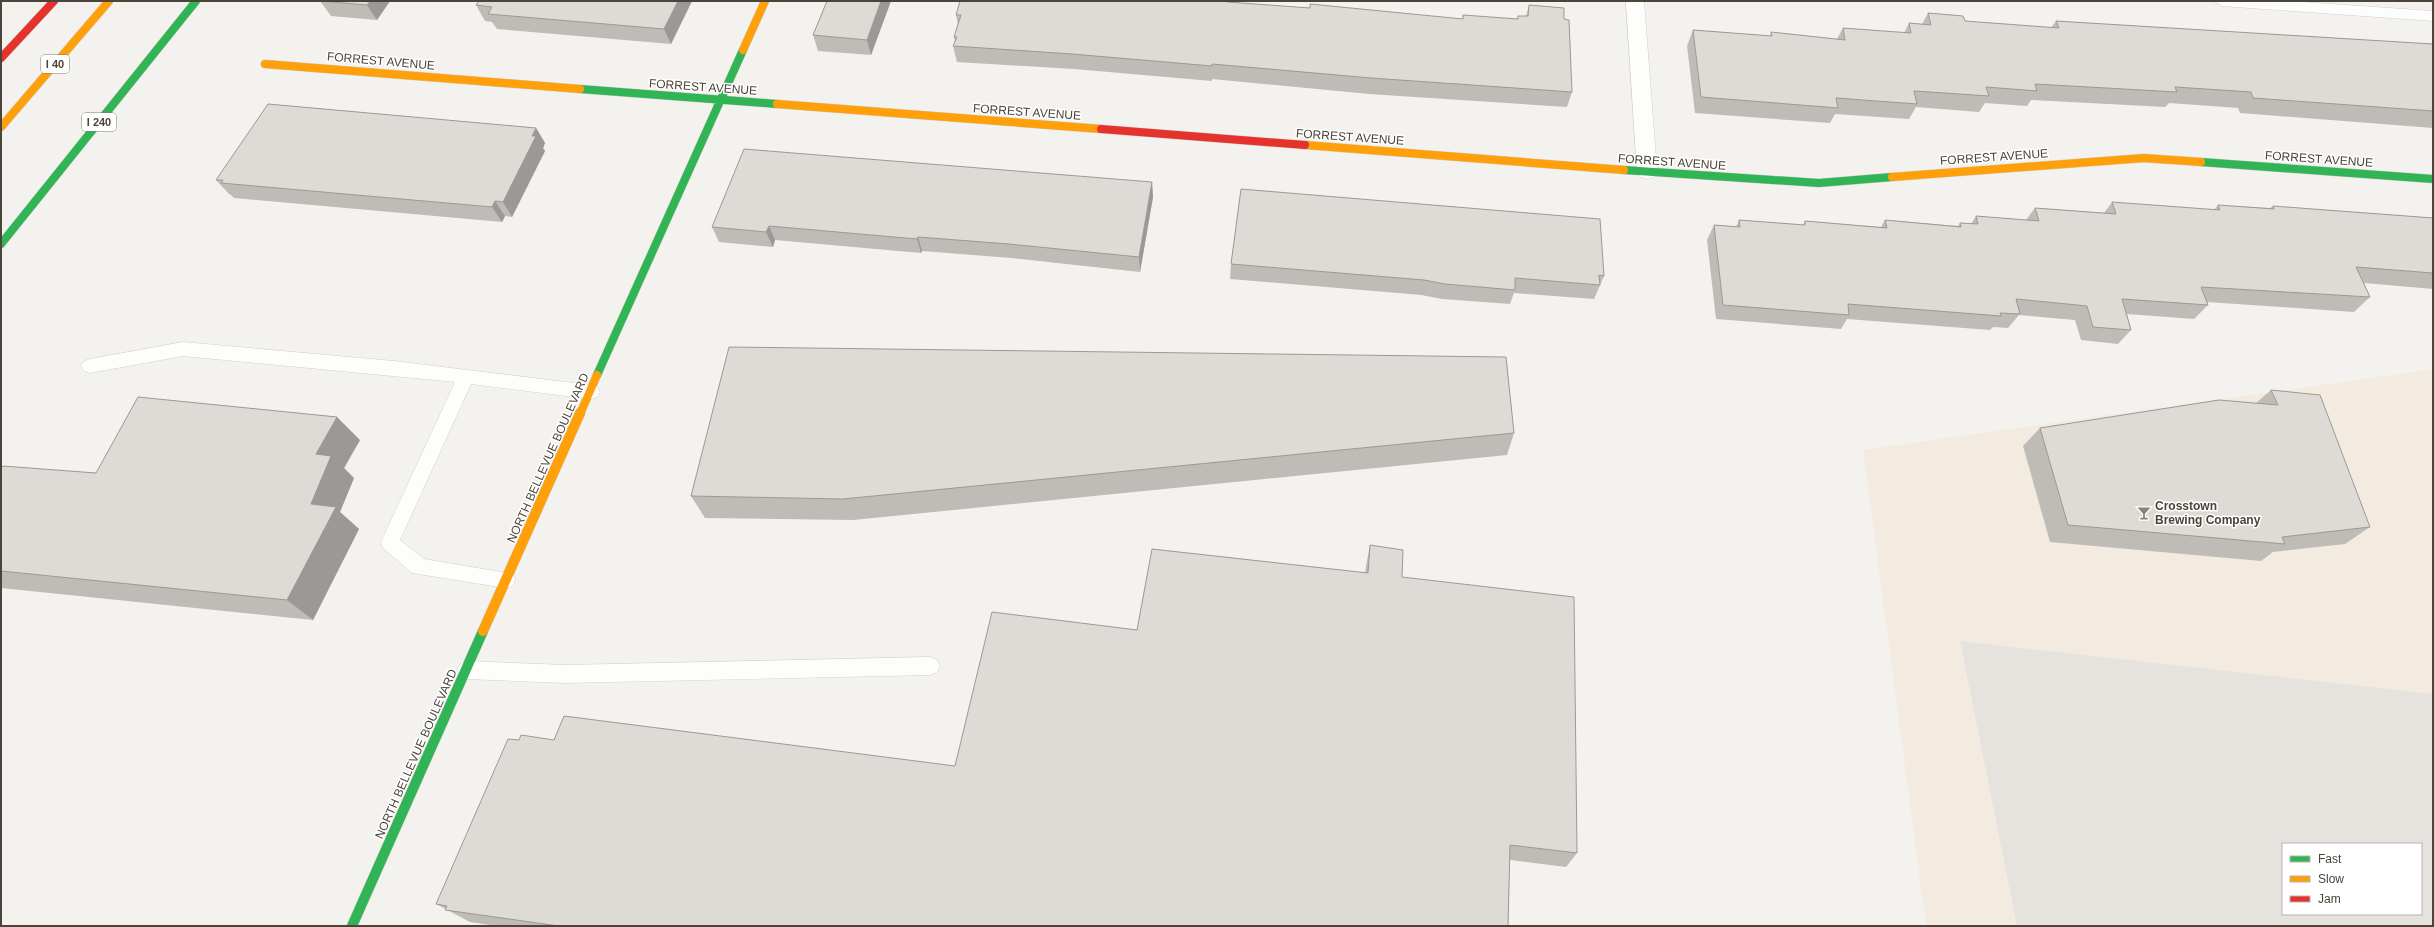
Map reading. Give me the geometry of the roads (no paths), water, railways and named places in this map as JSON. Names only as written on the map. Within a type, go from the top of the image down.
[{"type":"main road","points":[[1,58],[54,1]]},
{"type":"main road","name":"I 40","points":[[1,127],[109,1]]},
{"type":"main road","name":"I 240","points":[[1,244],[196,1]]},
{"type":"main road","name":"NORTH BELLEVUE BOULEVARD","points":[[352,926],[591,392],[639,280],[765,1]]},
{"type":"main road","name":"FORREST AVENUE","points":[[265,64],[1647,172],[1819,183],[1980,169],[2144,158],[2433,178]]},
{"type":"street","points":[[1635,1],[1647,172]]},
{"type":"lane","points":[[2221,1],[2433,16]]},
{"type":"lane","points":[[90,366],[183,349],[466,377],[591,392]]},
{"type":"lane","points":[[466,377],[390,542],[419,567],[506,580]]},
{"type":"lane","points":[[467,670],[565,674],[930,666]]},
{"type":"place","name":"Crosstown Brewing Company","points":[[2144,513]]}]
